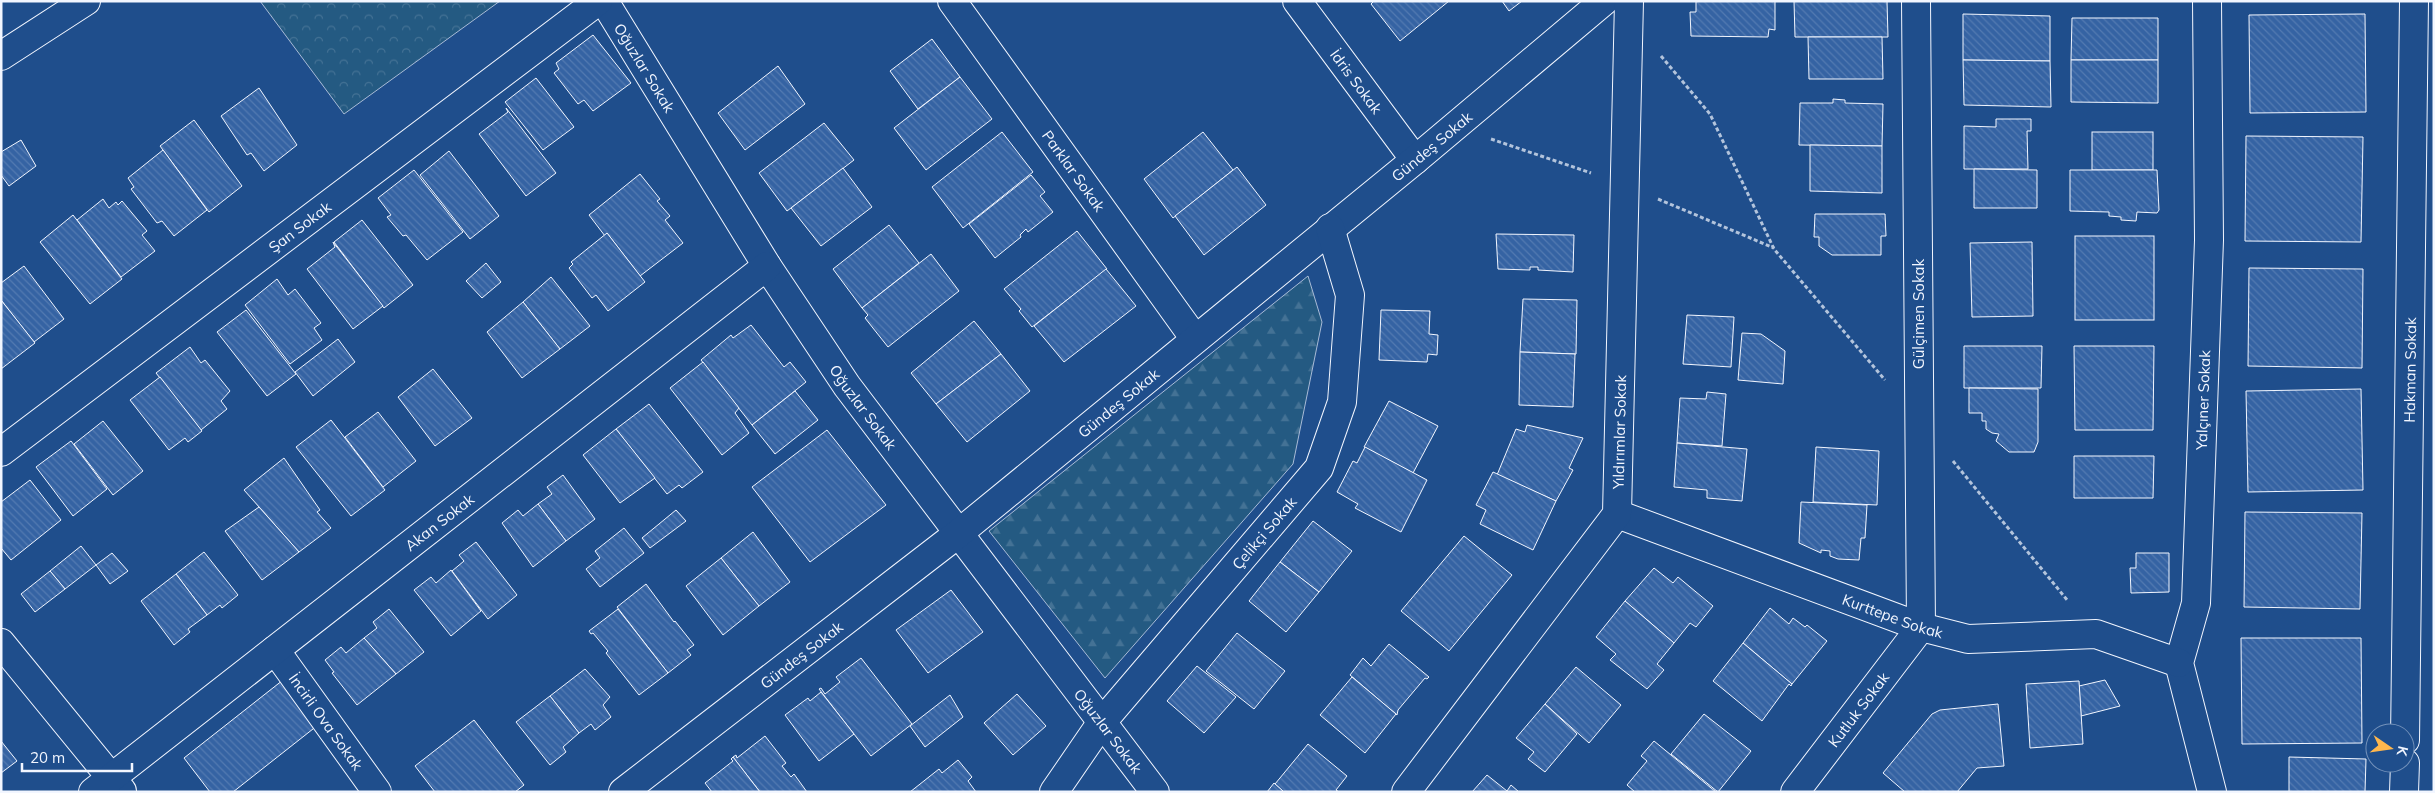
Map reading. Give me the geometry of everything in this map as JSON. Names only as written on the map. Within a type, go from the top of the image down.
[{"type":"street","points":[[1,56],[86,1]]},
{"type":"street","name":"Şan Sokak","points":[[1,452],[598,1]]},
{"type":"street","name":"Oğuzlar Sokak","points":[[604,1],[767,266],[847,386],[1155,792]]},
{"type":"street","name":"Parklar Sokak","points":[[952,1],[1195,339]]},
{"type":"street","name":"İdris Sokak","points":[[1297,1],[1415,160]]},
{"type":"street","name":"Gündeş Sokak","points":[[624,792],[959,533],[1415,160],[1604,1]]},
{"type":"street","name":"Gülçimen Sokak","points":[[1916,1],[1920,627]]},
{"type":"street","name":"Yalçıner Sokak","points":[[2179,663],[2196,604],[2208,240],[2207,1]]},
{"type":"street","name":"Hakman Sokak","points":[[2405,723],[2414,1]]},
{"type":"street","name":"Yıldırımlar Sokak","points":[[1617,514],[1629,10]]},
{"type":"street","name":"Çelikçi Sokak","points":[[1054,792],[1102,722],[1319,468],[1342,402],[1350,295],[1330,228]]},
{"type":"street","name":"Akan Sokak","points":[[109,787],[275,650],[767,266]]},
{"type":"street","points":[[1406,792],[1617,514]]},
{"type":"street","name":"Kurttepe Sokak","points":[[1617,514],[1920,627],[1968,639],[2096,634],[2179,663]]},
{"type":"street","name":"Kutluk Sokak","points":[[1795,792],[1920,627]]},
{"type":"street","points":[[1,643],[109,787]]},
{"type":"street","name":"İncirli Ova Sokak","points":[[275,650],[377,792]]},
{"type":"street","points":[[2179,663],[2212,792]]},
{"type":"street","points":[[2404,792],[2405,773]]},
{"type":"path","points":[[1629,10],[1710,114],[1774,249],[1919,420]]},
{"type":"path","points":[[1950,459],[2096,634]]},
{"type":"green space","points":[[260,1],[500,1],[344,114]]},
{"type":"green space","points":[[1308,276],[1322,322],[1293,464],[1105,678],[989,531]]},
{"type":"building","points":[[1374,1],[1449,1],[1400,41],[1371,4]]},
{"type":"building","points":[[1502,1],[1522,1],[1509,11]]},
{"type":"building","points":[[1696,1],[1775,1],[1775,30],[1769,29],[1768,37],[1691,36],[1690,12],[1696,12]]},
{"type":"building","points":[[1794,1],[1887,1],[1888,37],[1795,37]]},
{"type":"building","points":[[1963,14],[2050,16],[2050,61],[1963,60]]},
{"type":"building","points":[[2365,14],[2366,112],[2250,113],[2249,15]]},
{"type":"building","points":[[2072,18],[2158,18],[2158,60],[2071,60]]},
{"type":"building","points":[[593,35],[631,83],[593,111],[584,100],[578,104],[554,73],[559,69],[556,63]]},
{"type":"building","points":[[1808,37],[1882,37],[1883,79],[1809,79]]},
{"type":"building","points":[[932,39],[960,77],[918,109],[890,71]]},
{"type":"building","points":[[1963,60],[2050,61],[2051,107],[1964,105]]},
{"type":"building","points":[[2071,60],[2158,60],[2158,103],[2071,102]]},
{"type":"building","points":[[778,66],[805,104],[745,150],[718,113]]},
{"type":"building","points":[[960,77],[992,119],[926,170],[894,128]]},
{"type":"building","points":[[536,78],[574,127],[543,150],[505,102]]},
{"type":"building","points":[[259,88],[297,145],[264,171],[251,153],[247,155],[221,116]]},
{"type":"building","points":[[1833,99],[1845,100],[1845,103],[1883,104],[1882,146],[1799,145],[1800,103],[1833,103]]},
{"type":"building","points":[[506,108],[556,173],[526,196],[479,134],[508,112]]},
{"type":"building","points":[[1996,119],[2031,119],[2031,131],[2027,131],[2028,169],[1964,169],[1964,126],[1996,127]]},
{"type":"building","points":[[194,120],[242,186],[209,212],[160,146]]},
{"type":"building","points":[[824,123],[854,160],[787,211],[759,173]]},
{"type":"building","points":[[1002,132],[1033,172],[963,228],[932,187]]},
{"type":"building","points":[[1203,132],[1233,170],[1173,218],[1144,179]]},
{"type":"building","points":[[2092,132],[2153,132],[2153,170],[2092,170]]},
{"type":"building","points":[[2246,136],[2363,137],[2361,242],[2245,241]]},
{"type":"building","points":[[21,140],[36,166],[9,186],[1,175],[1,152]]},
{"type":"building","points":[[1810,145],[1882,146],[1882,193],[1810,191]]},
{"type":"building","points":[[163,150],[207,210],[174,236],[162,221],[157,223],[131,189],[134,187],[128,178]]},
{"type":"building","points":[[449,151],[499,216],[470,239],[420,175]]},
{"type":"building","points":[[1237,167],[1266,205],[1204,255],[1175,216]]},
{"type":"building","points":[[843,168],[872,207],[821,246],[791,208]]},
{"type":"building","points":[[1974,169],[2037,170],[2037,208],[1974,208]]},
{"type":"building","points":[[414,170],[463,232],[427,260],[406,235],[403,236],[387,217],[391,215],[378,198]]},
{"type":"building","points":[[2070,170],[2157,170],[2159,210],[2157,213],[2137,212],[2136,221],[2121,220],[2121,217],[2109,216],[2109,212],[2070,211]]},
{"type":"building","points":[[640,174],[660,199],[657,201],[670,216],[665,220],[683,243],[640,276],[607,233],[605,236],[589,215]]},
{"type":"building","points":[[1031,175],[1045,192],[1040,196],[1053,212],[1028,232],[1026,229],[1020,235],[1021,237],[995,258],[969,224]]},
{"type":"building","points":[[103,199],[109,208],[116,202],[118,205],[122,201],[147,231],[142,235],[155,251],[121,277],[77,220]]},
{"type":"building","points":[[1815,214],[1885,214],[1886,236],[1881,236],[1881,255],[1832,255],[1819,246],[1819,237],[1814,237]]},
{"type":"building","points":[[73,215],[122,279],[90,304],[40,242]]},
{"type":"building","points":[[362,220],[413,285],[384,308],[334,242]]},
{"type":"building","points":[[889,225],[919,263],[862,308],[833,269]]},
{"type":"building","points":[[1077,231],[1107,269],[1032,327],[1019,311],[1021,309],[1004,289]]},
{"type":"building","points":[[607,233],[645,282],[608,311],[596,295],[592,298],[569,268],[573,264],[571,262]]},
{"type":"building","points":[[1496,234],[1574,235],[1573,272],[1538,270],[1538,267],[1530,267],[1530,270],[1498,269]]},
{"type":"building","points":[[2075,236],[2154,236],[2154,320],[2075,320]]},
{"type":"building","points":[[333,242],[383,306],[353,329],[307,269],[335,247]]},
{"type":"building","points":[[2032,242],[2033,316],[1972,317],[1970,243]]},
{"type":"building","points":[[931,254],[959,291],[888,347],[865,318],[868,315],[862,308]]},
{"type":"building","points":[[486,263],[501,282],[482,298],[466,281]]},
{"type":"building","points":[[24,266],[64,319],[34,342],[1,300],[1,283]]},
{"type":"building","points":[[2249,268],[2363,269],[2362,368],[2248,366]]},
{"type":"building","points":[[1106,269],[1136,306],[1064,362],[1034,326]]},
{"type":"building","points":[[551,277],[590,326],[560,349],[523,302]]},
{"type":"building","points":[[277,279],[288,295],[295,289],[321,323],[314,328],[322,340],[290,364],[245,305]]},
{"type":"building","points":[[1523,299],[1577,300],[1576,354],[1520,352]]},
{"type":"building","points":[[1,300],[35,343],[1,369]]},
{"type":"building","points":[[523,302],[560,349],[522,378],[487,332]]},
{"type":"building","points":[[246,310],[296,374],[267,396],[217,332]]},
{"type":"building","points":[[1381,310],[1430,311],[1429,334],[1438,335],[1437,355],[1428,354],[1427,362],[1379,360]]},
{"type":"building","points":[[1687,315],[1734,317],[1731,367],[1683,364]]},
{"type":"building","points":[[974,321],[1001,354],[936,404],[911,373]]},
{"type":"building","points":[[751,325],[784,367],[790,362],[806,382],[752,425],[701,360],[731,335],[733,338]]},
{"type":"building","points":[[1742,333],[1761,334],[1785,351],[1783,384],[1738,380]]},
{"type":"building","points":[[338,339],[355,362],[313,396],[295,372]]},
{"type":"building","points":[[1964,346],[2042,346],[2041,388],[1964,388]]},
{"type":"building","points":[[2074,346],[2154,346],[2153,430],[2075,430]]},
{"type":"building","points":[[190,347],[201,363],[205,360],[230,391],[221,401],[227,409],[201,430],[156,373]]},
{"type":"building","points":[[1520,352],[1575,354],[1573,407],[1519,405]]},
{"type":"building","points":[[1001,354],[1030,391],[967,442],[936,404]]},
{"type":"building","points":[[703,362],[739,408],[735,413],[749,433],[722,455],[670,388]]},
{"type":"building","points":[[433,369],[472,418],[435,446],[398,397]]},
{"type":"building","points":[[160,377],[202,431],[188,442],[185,438],[169,450],[130,400]]},
{"type":"building","points":[[1969,388],[2038,389],[2038,442],[2034,452],[2009,452],[1996,441],[1999,434],[1992,433],[1986,429],[1986,421],[1982,421],[1982,413],[1969,413]]},
{"type":"building","points":[[2361,389],[2363,490],[2248,492],[2246,391]]},
{"type":"building","points":[[795,391],[818,420],[775,454],[752,425]]},
{"type":"building","points":[[1707,392],[1726,394],[1722,446],[1677,443],[1680,398],[1706,399]]},
{"type":"building","points":[[1389,401],[1438,426],[1413,473],[1364,447]]},
{"type":"building","points":[[649,404],[703,472],[682,488],[679,485],[667,494],[616,429]]},
{"type":"building","points":[[378,412],[416,461],[383,487],[345,437]]},
{"type":"building","points":[[331,420],[385,490],[351,516],[296,447]]},
{"type":"building","points":[[103,421],[143,471],[113,495],[74,444]]},
{"type":"building","points":[[1527,425],[1583,438],[1569,468],[1573,470],[1556,501],[1497,475],[1516,429],[1525,432]]},
{"type":"building","points":[[616,429],[655,478],[620,503],[583,455]]},
{"type":"building","points":[[827,430],[886,505],[810,562],[752,487]]},
{"type":"building","points":[[71,441],[107,489],[73,516],[36,467]]},
{"type":"building","points":[[1677,443],[1747,449],[1742,501],[1707,498],[1707,490],[1674,487]]},
{"type":"building","points":[[1365,447],[1427,480],[1401,532],[1355,508],[1358,504],[1337,492],[1353,461],[1357,463]]},
{"type":"building","points":[[1816,447],[1879,451],[1877,505],[1813,502]]},
{"type":"building","points":[[2074,456],[2154,456],[2153,498],[2074,498]]},
{"type":"building","points":[[284,458],[320,510],[317,512],[331,528],[299,552],[244,490]]},
{"type":"building","points":[[1493,472],[1556,501],[1533,550],[1480,524],[1486,510],[1476,505]]},
{"type":"building","points":[[563,475],[595,519],[566,541],[538,504],[552,494],[547,487]]},
{"type":"building","points":[[30,480],[61,520],[11,560],[1,548],[1,502]]},
{"type":"building","points":[[1801,502],[1867,505],[1865,538],[1861,538],[1859,560],[1838,559],[1830,556],[1830,551],[1821,550],[1821,553],[1799,543]]},
{"type":"building","points":[[538,504],[566,541],[533,567],[502,523],[518,510],[523,516]]},
{"type":"building","points":[[259,507],[299,552],[262,580],[225,531]]},
{"type":"building","points":[[676,510],[686,521],[650,548],[642,538]]},
{"type":"building","points":[[2245,512],[2362,513],[2360,609],[2244,607]]},
{"type":"building","points":[[1313,521],[1352,551],[1319,592],[1280,562]]},
{"type":"building","points":[[624,528],[644,553],[600,587],[586,569],[600,558],[595,551]]},
{"type":"building","points":[[753,532],[790,582],[759,606],[721,558]]},
{"type":"building","points":[[1464,536],[1512,575],[1449,651],[1401,611]]},
{"type":"building","points":[[476,542],[517,595],[488,619],[452,571],[464,561],[459,555]]},
{"type":"building","points":[[81,546],[96,565],[65,589],[50,571]]},
{"type":"building","points":[[204,552],[238,595],[222,608],[220,605],[207,615],[176,574]]},
{"type":"building","points":[[112,553],[128,571],[110,584],[96,565]]},
{"type":"building","points":[[2136,553],[2169,553],[2169,592],[2131,593],[2130,568],[2136,568]]},
{"type":"building","points":[[721,558],[759,606],[723,635],[686,586]]},
{"type":"building","points":[[1280,562],[1319,592],[1286,632],[1249,601]]},
{"type":"building","points":[[1654,568],[1673,583],[1678,577],[1713,606],[1696,627],[1690,623],[1674,643],[1625,601]]},
{"type":"building","points":[[451,570],[481,611],[451,636],[414,590],[431,577],[436,583]]},
{"type":"building","points":[[50,571],[65,589],[35,612],[21,594]]},
{"type":"building","points":[[176,574],[207,615],[188,629],[190,632],[174,645],[141,601]]},
{"type":"building","points":[[646,584],[694,645],[687,650],[691,655],[668,673],[617,607]]},
{"type":"building","points":[[951,590],[983,632],[928,673],[896,630]]},
{"type":"building","points":[[1625,601],[1674,643],[1657,664],[1664,670],[1647,689],[1610,660],[1616,654],[1596,637]]},
{"type":"building","points":[[1770,608],[1789,624],[1793,618],[1805,627],[1807,625],[1827,641],[1792,684],[1743,643]]},
{"type":"building","points":[[389,609],[424,652],[396,674],[364,638],[377,628],[373,622]]},
{"type":"building","points":[[618,609],[668,673],[639,695],[606,653],[608,651],[593,633],[591,634],[589,631]]},
{"type":"building","points":[[1237,633],[1285,671],[1254,709],[1206,671]]},
{"type":"building","points":[[364,638],[396,674],[357,705],[332,673],[334,672],[325,660],[341,647],[346,653]]},
{"type":"building","points":[[2241,638],[2361,638],[2362,743],[2242,744]]},
{"type":"building","points":[[1743,643],[1792,684],[1791,686],[1789,684],[1762,721],[1713,681]]},
{"type":"building","points":[[1389,644],[1429,677],[1425,678],[1398,710],[1397,715],[1350,675],[1363,658],[1371,666]]},
{"type":"building","points":[[861,658],[912,724],[871,756],[819,689],[821,688],[825,694],[840,682],[836,677]]},
{"type":"building","points":[[1197,666],[1236,697],[1204,733],[1167,701]]},
{"type":"building","points":[[1576,667],[1621,705],[1589,743],[1545,704]]},
{"type":"building","points":[[585,669],[610,697],[603,705],[611,717],[595,730],[591,724],[579,733],[550,696]]},
{"type":"building","points":[[1352,677],[1396,714],[1365,753],[1320,715]]},
{"type":"building","points":[[283,680],[318,725],[233,792],[210,792],[184,758]]},
{"type":"building","points":[[2105,680],[2120,706],[2081,716],[2079,686]]},
{"type":"building","points":[[2079,681],[2083,744],[2030,748],[2026,684]]},
{"type":"building","points":[[821,692],[854,734],[819,761],[785,715],[808,698],[810,701]]},
{"type":"building","points":[[1017,694],[1046,726],[1013,755],[984,723]]},
{"type":"building","points":[[950,695],[963,717],[925,747],[910,726]]},
{"type":"building","points":[[550,696],[579,733],[563,747],[566,752],[550,765],[516,722]]},
{"type":"building","points":[[1545,704],[1577,734],[1545,772],[1528,759],[1534,752],[1516,738]]},
{"type":"building","points":[[1998,704],[2004,766],[1977,768],[1957,792],[1905,792],[1883,773],[1932,714],[1940,710]]},
{"type":"building","points":[[1704,714],[1751,751],[1718,792],[1671,754]]},
{"type":"building","points":[[474,720],[524,785],[515,792],[435,792],[415,766]]},
{"type":"building","points":[[765,736],[786,763],[782,766],[791,777],[794,774],[807,792],[760,792],[733,757],[736,755],[737,758]]},
{"type":"building","points":[[1,741],[17,761],[1,773]]},
{"type":"building","points":[[1654,741],[1716,792],[1635,792],[1627,785],[1647,761],[1641,756]]},
{"type":"building","points":[[1308,744],[1347,776],[1336,790],[1339,792],[1284,792],[1275,784]]},
{"type":"building","points":[[733,757],[760,792],[712,792],[705,783],[733,761],[731,759]]},
{"type":"building","points":[[2289,757],[2365,759],[2365,792],[2289,792]]},
{"type":"building","points":[[958,760],[972,777],[968,781],[976,792],[910,792],[939,769],[942,773]]},
{"type":"building","points":[[1487,775],[1507,791],[1511,785],[1519,792],[1472,792]]},
{"type":"building","points":[[1274,783],[1284,792],[1267,792]]}]
